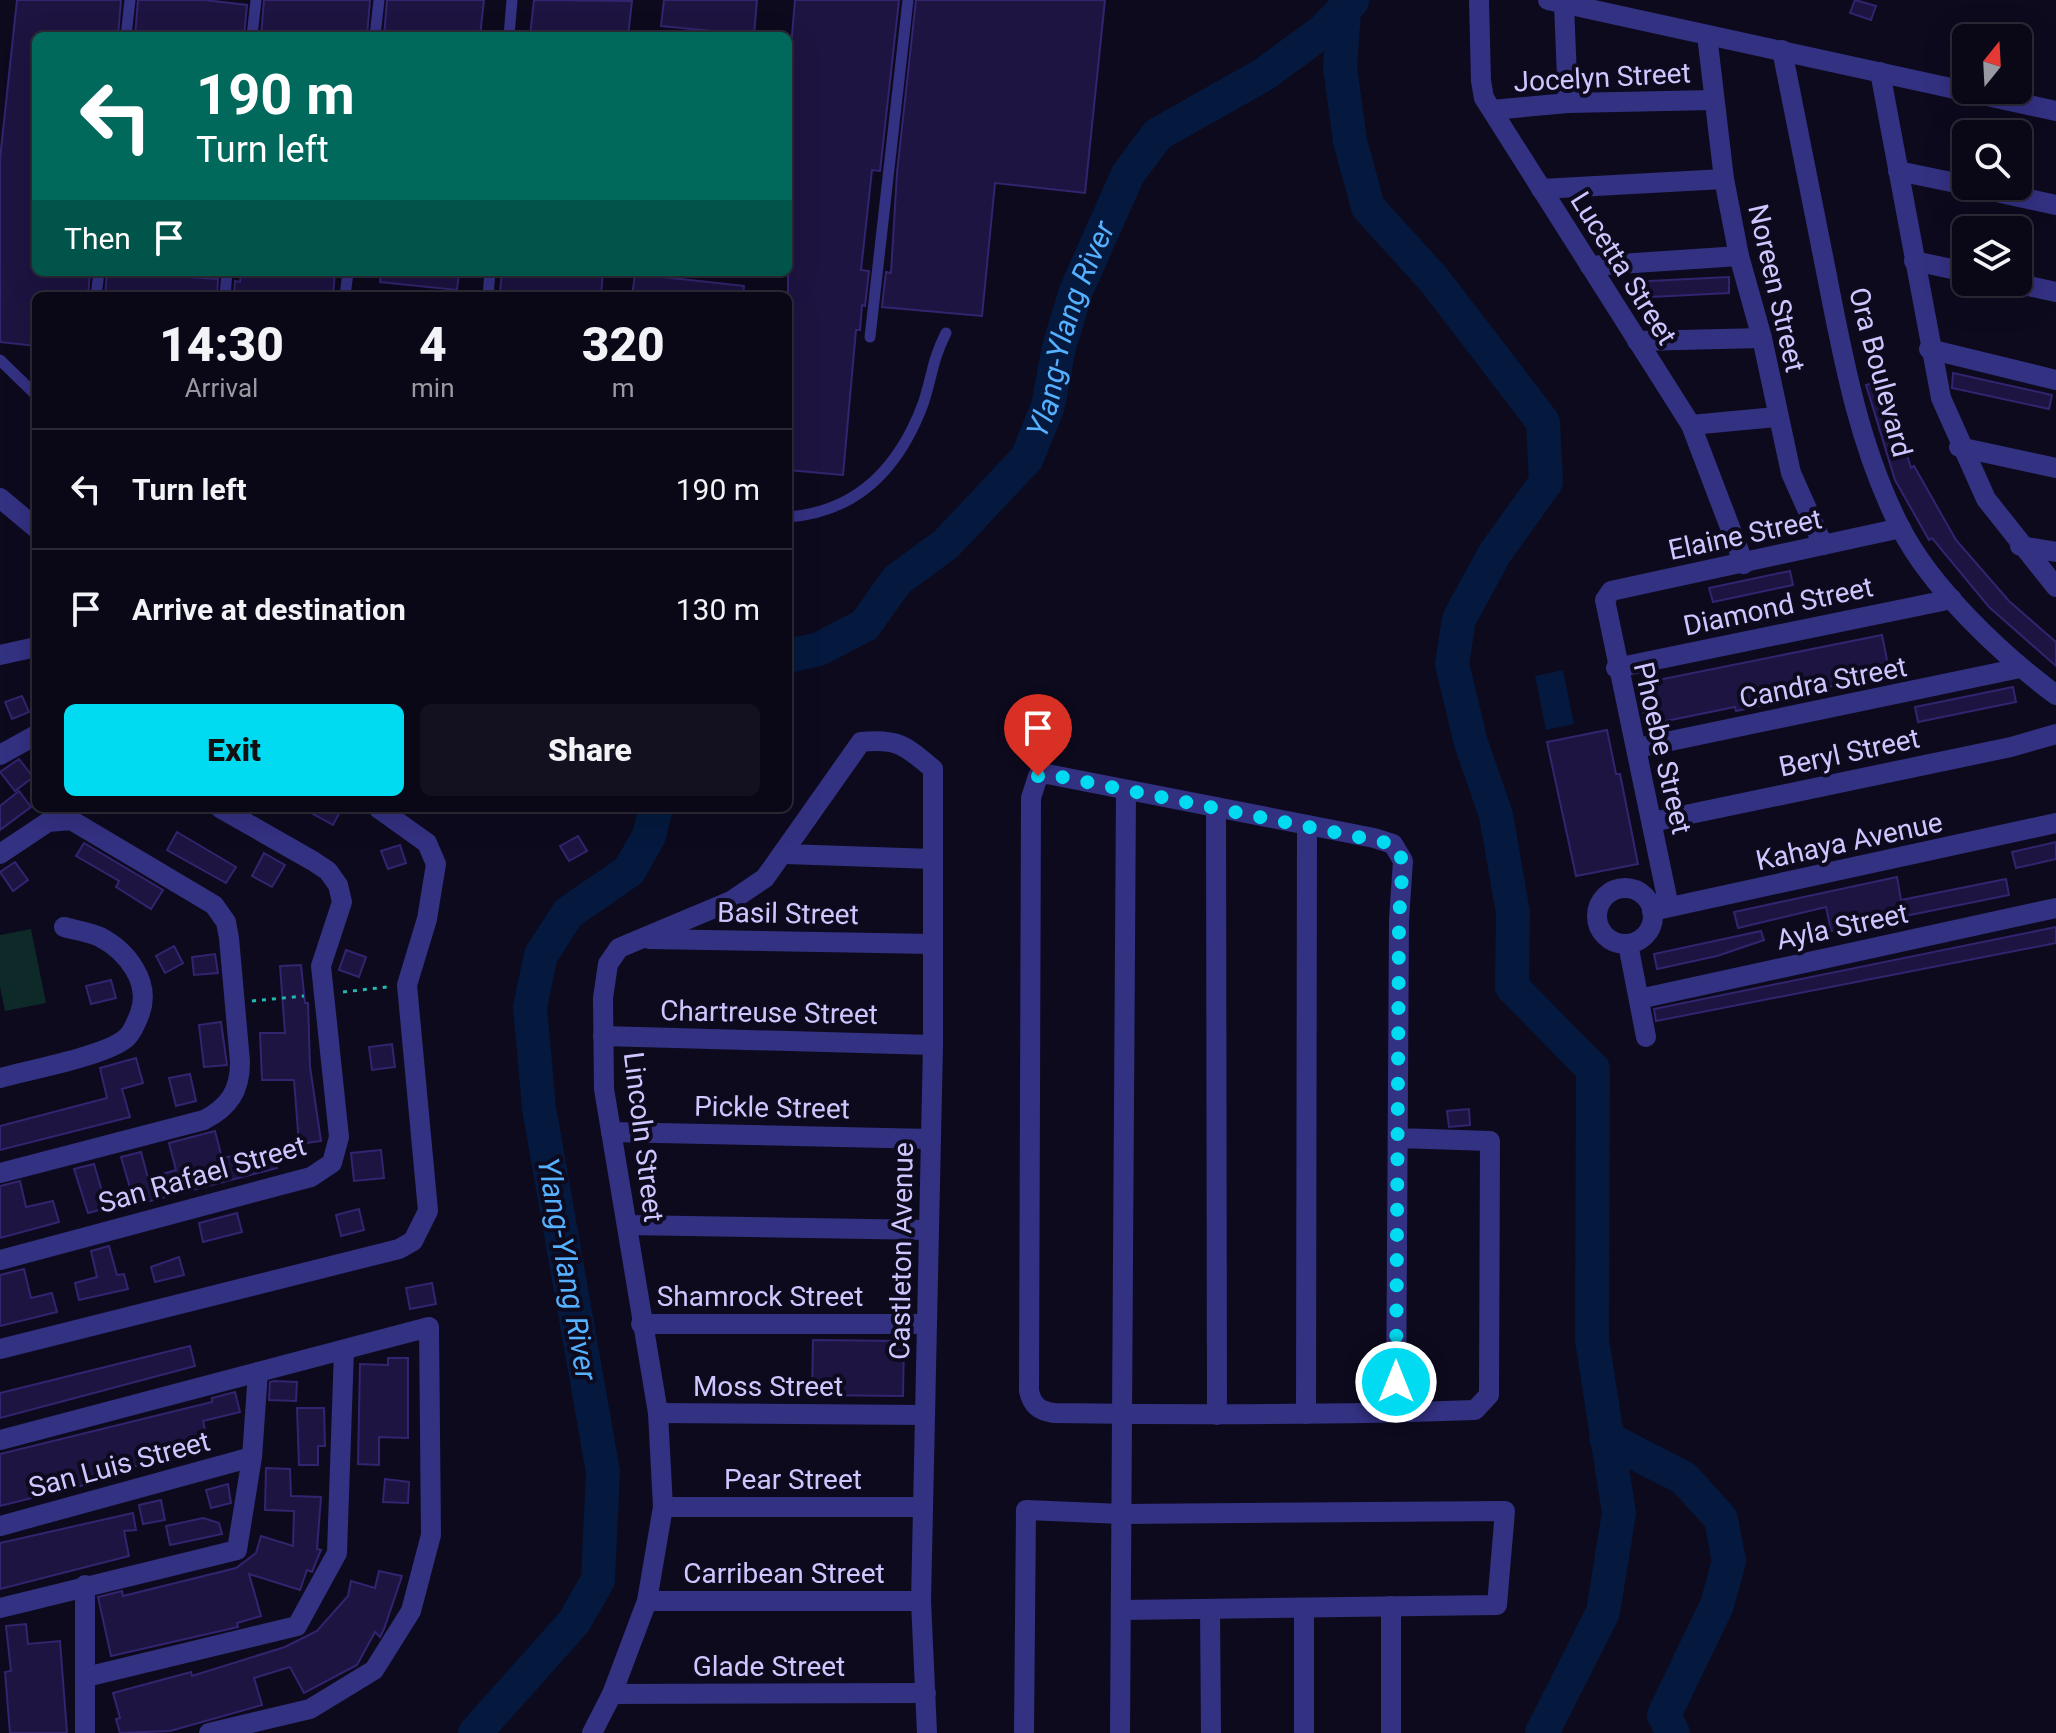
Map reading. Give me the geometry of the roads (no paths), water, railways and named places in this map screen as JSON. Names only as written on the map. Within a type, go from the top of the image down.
[{"type":"street","name":"Lucetta Street","points":[[1479,0],[1481,81],[1492,110],[1691,425],[1744,564]]},
{"type":"street","points":[[1568,103],[1556,2],[2056,111]]},
{"type":"street","name":"Noreen Street","points":[[1707,35],[1724,179],[1739,256],[1762,338],[1776,417],[1791,473],[1823,545]]},
{"type":"street","name":"Ora Boulevard","points":[[1782,50],[1845,370],[1864,438],[1901,528],[1952,599],[2020,668],[2056,695]]},
{"type":"street","points":[[1880,72],[1929,349],[1941,398],[1959,447],[1986,499],[2020,546],[2056,587]]},
{"type":"street","name":"Jocelyn Street","points":[[1492,110],[1568,103],[1714,100]]},
{"type":"street","points":[[1898,171],[1952,183]]},
{"type":"street","points":[[1541,189],[1724,179]]},
{"type":"street","points":[[2032,200],[2056,205]]},
{"type":"street","points":[[1590,266],[1739,256]]},
{"type":"street","points":[[1914,261],[1952,269]]},
{"type":"street","points":[[2032,287],[2056,292]]},
{"type":"street","points":[[1637,341],[1762,338]]},
{"type":"street","points":[[1929,349],[2056,380]]},
{"type":"street","points":[[1691,425],[1776,417]]},
{"type":"street","points":[[1959,447],[2056,468]]},
{"type":"street","points":[[0,498],[32,525]]},
{"type":"street","name":"Elaine Street","points":[[1605,600],[1611,591],[1901,528]]},
{"type":"street","points":[[2020,546],[2056,552]]},
{"type":"street","name":"Diamond Street","points":[[1616,668],[1952,599]]},
{"type":"street","name":"Phoebe Street","points":[[1605,600],[1616,668],[1652,822],[1661,909]]},
{"type":"street","points":[[0,655],[32,648]]},
{"type":"street","name":"Candra Street","points":[[1637,748],[2020,668]]},
{"type":"street","name":"Beryl Street","points":[[1652,822],[2011,747],[2056,734]]},
{"type":"street","points":[[0,755],[32,737]]},
{"type":"street","name":"Lincoln Street","points":[[592,1733],[612,1694],[647,1601],[663,1507],[658,1413],[604,1089],[603,1036],[608,964],[619,948],[731,901],[765,878],[785,854],[861,742],[881,740],[903,744],[933,769]]},
{"type":"street","name":"Castleton Avenue","points":[[927,1733],[921,1601],[933,1045],[933,769]]},
{"type":"street","points":[[1396,1413],[1398,1138],[1403,861],[1393,844],[1307,825],[1047,774],[1035,782],[1031,798],[1031,1401],[1045,1412],[1122,1414],[1396,1413],[1475,1410],[1489,1395],[1490,1141],[1398,1138]]},
{"type":"street","points":[[1120,1733],[1126,790]]},
{"type":"street","points":[[1216,807],[1217,1415]]},
{"type":"street","name":"San Rafael Street","points":[[0,1260],[311,1177],[332,1163],[339,1137],[321,966],[342,902],[338,885],[328,871],[313,861],[227,812]]},
{"type":"street","points":[[0,1349],[399,1249],[413,1241],[422,1228],[428,1192],[407,985],[427,919],[436,864],[427,843],[384,812]]},
{"type":"street","points":[[0,854],[48,822],[71,820],[214,905],[226,922],[229,938],[240,1062],[240,1077],[231,1100],[204,1120],[0,1173]]},
{"type":"street","name":"Kahaya Avenue","points":[[1661,909],[2056,823]]},
{"type":"street","points":[[1306,1414],[1307,825]]},
{"type":"street","points":[[785,854],[933,859]]},
{"type":"street","points":[[1629,889],[1661,909],[1644,936],[1628,944],[1611,941],[1600,928],[1597,912],[1605,896],[1629,889]]},
{"type":"street","name":"Ayla Street","points":[[1639,999],[2056,908]]},
{"type":"street","points":[[0,1078],[74,1059],[126,1039],[137,1022],[144,1002],[141,979],[127,958],[100,937],[64,927]]},
{"type":"street","name":"Basil Street","points":[[642,939],[933,944]]},
{"type":"street","points":[[1628,944],[1646,1037]]},
{"type":"street","name":"Chartreuse Street","points":[[603,1036],[933,1045]]},
{"type":"street","name":"Pickle Street","points":[[611,1132],[931,1139]]},
{"type":"street","points":[[627,1225],[929,1230]]},
{"type":"street","name":"Shamrock Street","points":[[641,1324],[927,1324]]},
{"type":"street","points":[[0,1440],[429,1327],[431,1535],[411,1611],[374,1670],[310,1709],[209,1733]]},
{"type":"street","points":[[86,1677],[297,1626],[337,1553],[344,1350]]},
{"type":"street","points":[[0,1608],[237,1550],[252,1457],[258,1372]]},
{"type":"street","name":"Moss Street","points":[[658,1413],[925,1415]]},
{"type":"street","name":"San Luis Street","points":[[0,1526],[252,1457]]},
{"type":"street","name":"Pear Street","points":[[663,1507],[923,1507]]},
{"type":"street","points":[[1024,1733],[1026,1510],[1122,1514],[1505,1511],[1497,1605],[1121,1610]]},
{"type":"street","points":[[85,1585],[85,1733]]},
{"type":"street","name":"Carribean Street","points":[[647,1601],[921,1601]]},
{"type":"street","points":[[1391,1606],[1391,1733]]},
{"type":"street","points":[[1304,1608],[1304,1733]]},
{"type":"street","points":[[1210,1609],[1211,1733]]},
{"type":"street","name":"Glade Street","points":[[612,1694],[926,1693]]},
{"type":"lane","points":[[126,32],[130,0]]},
{"type":"lane","points":[[252,32],[256,0]]},
{"type":"lane","points":[[375,32],[379,0]]},
{"type":"lane","points":[[509,32],[512,0]]},
{"type":"lane","points":[[870,337],[908,0]]},
{"type":"lane","points":[[792,516],[835,509],[873,485],[899,451],[923,404],[932,359],[946,333]]},
{"type":"lane","points":[[0,360],[32,391]]},
{"type":"water","points":[[1563,670],[1574,724],[1546,730],[1535,676]]},
{"type":"waterway","name":"Ylang-Ylang River","points":[[792,655],[819,649],[865,625],[897,580],[946,544],[1027,458],[1048,406],[1059,347],[1076,291],[1128,174],[1158,134],[1263,75],[1323,31],[1352,1]]},
{"type":"waterway","points":[[1344,12],[1340,67],[1350,141],[1368,207],[1435,281],[1543,422],[1546,482],[1495,553],[1459,619],[1452,664],[1471,743],[1496,815],[1513,913],[1512,987],[1593,1069],[1592,1340],[1619,1513],[1603,1612],[1542,1733]]},
{"type":"waterway","name":"Ylang-Ylang River","points":[[475,1733],[574,1622],[598,1580],[603,1472],[539,1108],[530,1007],[541,955],[568,913],[629,871],[649,836],[655,812]]},
{"type":"waterway","points":[[1606,1438],[1684,1478],[1721,1519],[1729,1561],[1717,1605],[1664,1715],[1673,1733]]}]
